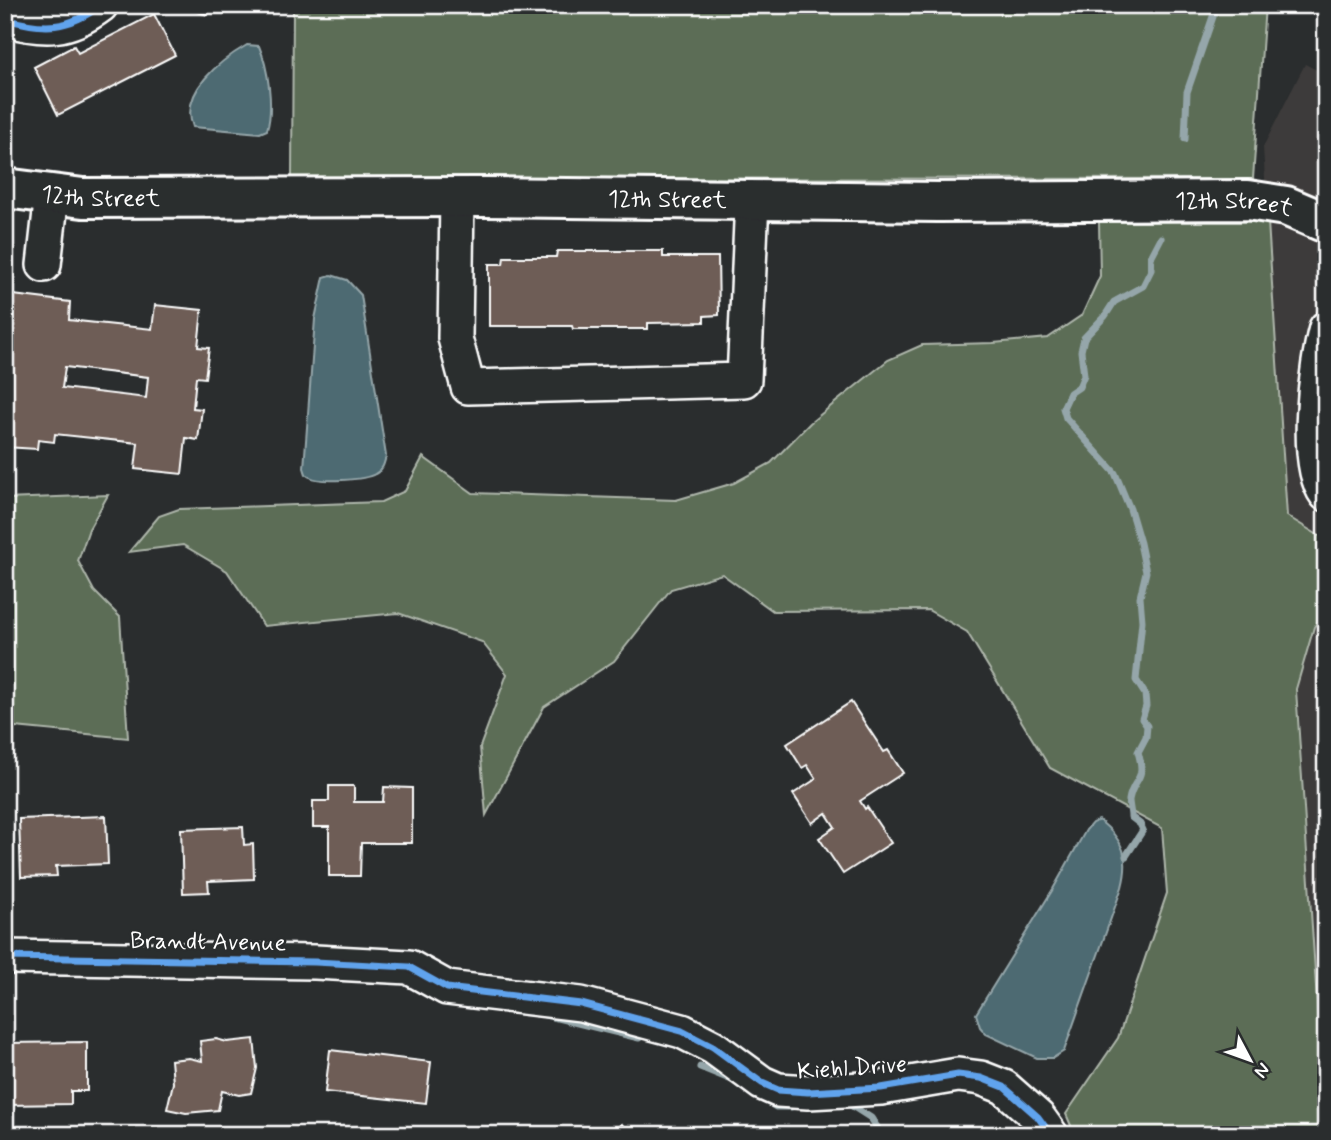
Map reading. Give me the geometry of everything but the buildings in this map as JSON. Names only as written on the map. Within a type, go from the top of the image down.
[{"type":"main road","name":"12th Street","points":[[5,188],[83,198],[457,197],[938,202],[1248,200],[1286,206],[1326,223]]},
{"type":"street","points":[[5,19],[36,27],[59,26],[84,18],[101,5]]},
{"type":"street","points":[[44,265],[52,194]]},
{"type":"street","points":[[457,197],[454,338],[468,387],[744,380],[752,200]]},
{"type":"street","points":[[1326,328],[1320,352],[1321,396],[1315,468],[1318,484],[1326,494]]},
{"type":"street","name":"Brandt Avenue","points":[[5,957],[315,962],[409,967]]},
{"type":"street","name":"Kiehl Drive","points":[[409,967],[447,988],[581,1004],[682,1031],[713,1046],[762,1083],[778,1090],[808,1093],[881,1088],[958,1075],[981,1078],[1004,1087],[1038,1117],[1051,1135]]},
{"type":"shaded area","points":[[1305,64],[1326,75],[1326,1106],[1263,147]]},
{"type":"green space","points":[[293,5],[1265,5],[1253,179],[292,178]]},
{"type":"green space","points":[[1099,222],[1268,222],[1287,516],[1326,540],[1326,611],[1314,627],[1296,689],[1326,1135],[1075,1135],[1066,1114],[1118,1038],[1167,893],[1162,828],[1050,768],[967,632],[928,610],[773,611],[722,574],[671,589],[614,661],[544,707],[486,815],[480,747],[507,674],[482,642],[398,613],[264,626],[227,571],[183,545],[129,552],[159,516],[179,509],[381,502],[405,491],[423,457],[473,493],[676,500],[734,483],[771,463],[810,423],[888,360],[922,345],[1048,338],[1082,315],[1100,276]]},
{"type":"green space","points":[[108,495],[89,529],[78,561],[94,591],[120,617],[128,738],[5,726],[5,499]]},
{"type":"water","points":[[247,45],[259,46],[265,65],[270,99],[267,130],[260,133],[193,127],[190,114],[197,90],[215,68]]},
{"type":"water","points":[[331,275],[347,280],[361,295],[386,456],[381,469],[362,478],[315,479],[307,475],[304,468],[315,319],[324,277]]},
{"type":"water","points":[[1099,820],[1114,835],[1123,850],[1125,867],[1122,887],[1064,1051],[1053,1058],[1037,1058],[986,1034],[980,1027],[976,1014],[1086,830]]},
{"type":"waterway","points":[[1185,139],[1187,92],[1217,5]]},
{"type":"waterway","points":[[1126,856],[1143,830],[1131,817],[1129,800],[1140,774],[1138,752],[1146,737],[1147,726],[1142,719],[1146,706],[1145,694],[1136,680],[1142,621],[1140,597],[1146,572],[1130,509],[1115,473],[1066,418],[1063,408],[1070,393],[1079,387],[1084,375],[1081,351],[1084,338],[1114,302],[1143,286],[1151,270],[1151,257],[1161,238]]},
{"type":"waterway","points":[[545,1015],[639,1038]]},
{"type":"waterway","points":[[700,1067],[732,1080]]},
{"type":"waterway","points":[[766,1101],[776,1107],[791,1107]]},
{"type":"waterway","points":[[845,1104],[871,1118],[882,1135]]},
{"type":"cycle path","points":[[5,19],[32,25],[55,26],[78,19],[101,5]]},
{"type":"cycle path","points":[[5,957],[315,962],[409,967],[447,988],[581,1004],[682,1031],[713,1047],[762,1083],[778,1090],[808,1092],[881,1088],[958,1075],[981,1078],[1004,1087],[1038,1117],[1051,1135]]}]
